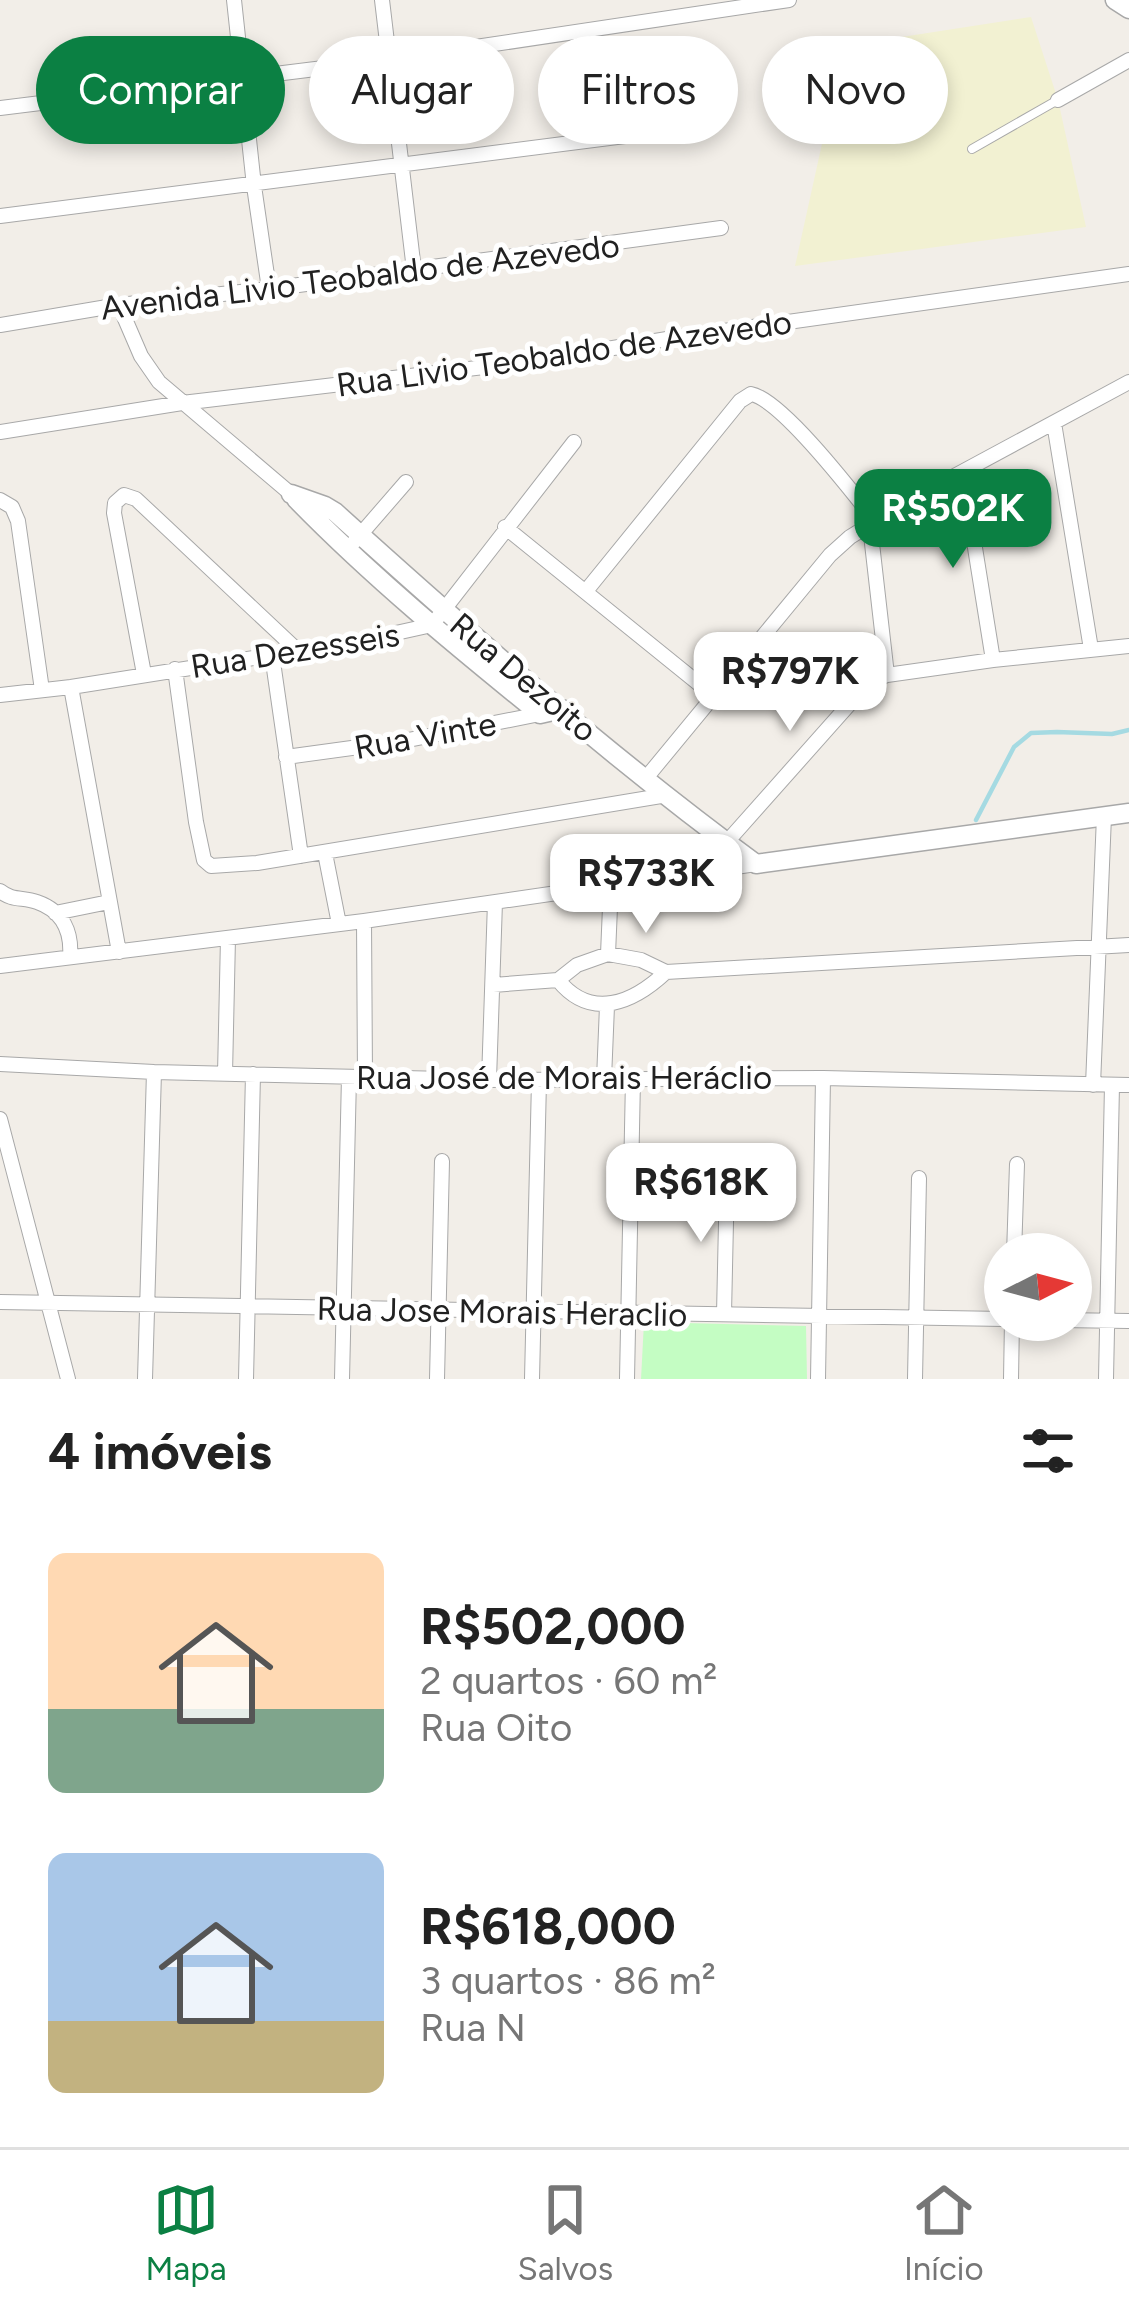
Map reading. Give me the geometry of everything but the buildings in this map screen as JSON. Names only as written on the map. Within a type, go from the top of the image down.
[{"type":"street","points":[[234,0],[238,36]]},
{"type":"street","points":[[382,0],[386,36]]},
{"type":"street","points":[[514,41],[789,0]]},
{"type":"street","points":[[1115,0],[1129,8]]},
{"type":"street","points":[[1058,100],[1129,60]]},
{"type":"street","points":[[0,108],[36,104]]},
{"type":"street","points":[[249,144],[269,289]]},
{"type":"street","points":[[400,144],[414,270]]},
{"type":"street","points":[[0,216],[568,144]]},
{"type":"street","name":"Avenida Livio Teobaldo de Azevedo","points":[[0,325],[119,305],[721,228]]},
{"type":"street","name":"Rua Livio Teobaldo de Azevedo","points":[[0,432],[182,403],[512,364],[1129,274]]},
{"type":"street","name":"Rua Dezoito","points":[[119,305],[145,363],[159,382],[291,494],[325,506],[354,543],[540,714]]},
{"type":"street","points":[[646,778],[830,555],[850,537],[1129,382]]},
{"type":"street","points":[[586,591],[748,394],[761,396],[831,467],[873,524],[887,675]]},
{"type":"street","points":[[1054,423],[1091,650]]},
{"type":"street","name":"Rua Dezesseis","points":[[0,695],[387,636],[437,617],[574,442]]},
{"type":"street","points":[[963,473],[993,660]]},
{"type":"street","points":[[354,543],[406,482]]},
{"type":"street","points":[[144,674],[114,513],[115,503],[124,496],[136,499],[297,650]]},
{"type":"street","points":[[0,500],[10,504],[18,521],[42,690]]},
{"type":"street","points":[[505,527],[714,696]]},
{"type":"street","name":"Rua Dezoito","points":[[437,617],[562,709],[756,864]]},
{"type":"street","points":[[726,843],[869,682],[887,675],[993,660],[1129,646]]},
{"type":"street","points":[[272,655],[302,856]]},
{"type":"street","points":[[175,669],[201,851],[208,865],[237,866],[326,853],[667,795]]},
{"type":"street","points":[[71,687],[119,952]]},
{"type":"street","name":"Rua Vinte","points":[[286,757],[403,741],[562,709]]},
{"type":"street","points":[[0,967],[364,921],[1129,813]]},
{"type":"street","points":[[1093,1084],[1104,815]]},
{"type":"street","points":[[326,853],[339,924]]},
{"type":"street","points":[[608,954],[610,884]]},
{"type":"street","points":[[0,891],[8,898],[43,904],[55,913],[68,928],[70,957]]},
{"type":"street","points":[[55,913],[109,902]]},
{"type":"street","points":[[489,1080],[495,902]]},
{"type":"street","points":[[341,1379],[364,921]]},
{"type":"street","points":[[225,1074],[228,938]]},
{"type":"street","points":[[493,985],[558,980],[577,964],[608,954],[641,960],[666,972],[1129,945]]},
{"type":"street","points":[[558,980],[575,998],[607,1006],[644,991],[666,972]]},
{"type":"street","points":[[604,1079],[607,1006]]},
{"type":"street","name":"Rua José de Morais Heráclio","points":[[0,1064],[538,1081],[823,1078],[1129,1085]]},
{"type":"street","points":[[145,1379],[154,1072]]},
{"type":"street","points":[[246,1379],[253,1074]]},
{"type":"street","points":[[818,1379],[823,1078]]},
{"type":"street","points":[[627,1379],[633,1079]]},
{"type":"street","points":[[532,1379],[538,1081]]},
{"type":"street","points":[[1106,1379],[1112,1085]]},
{"type":"street","points":[[0,1119],[68,1379]]},
{"type":"street","points":[[437,1379],[442,1161]]},
{"type":"street","points":[[1015,1233],[1017,1164]]},
{"type":"street","points":[[724,1314],[727,1176]]},
{"type":"street","points":[[915,1379],[920,1178]]},
{"type":"street","name":"Rua Jose Morais Heraclio","points":[[0,1302],[984,1319]]},
{"type":"street","points":[[1092,1321],[1129,1321]]},
{"type":"street","points":[[1009,1341],[1011,1379]]},
{"type":"lane","points":[[972,149],[1058,100]]},
{"type":"green space","points":[[1031,17],[1058,100],[1086,227],[795,266],[822,144],[948,144],[948,36],[908,36]]},
{"type":"green space","points":[[644,1322],[806,1326],[807,1379],[641,1379]]},
{"type":"waterway","points":[[976,820],[1014,747],[1031,733],[1129,730]]}]
